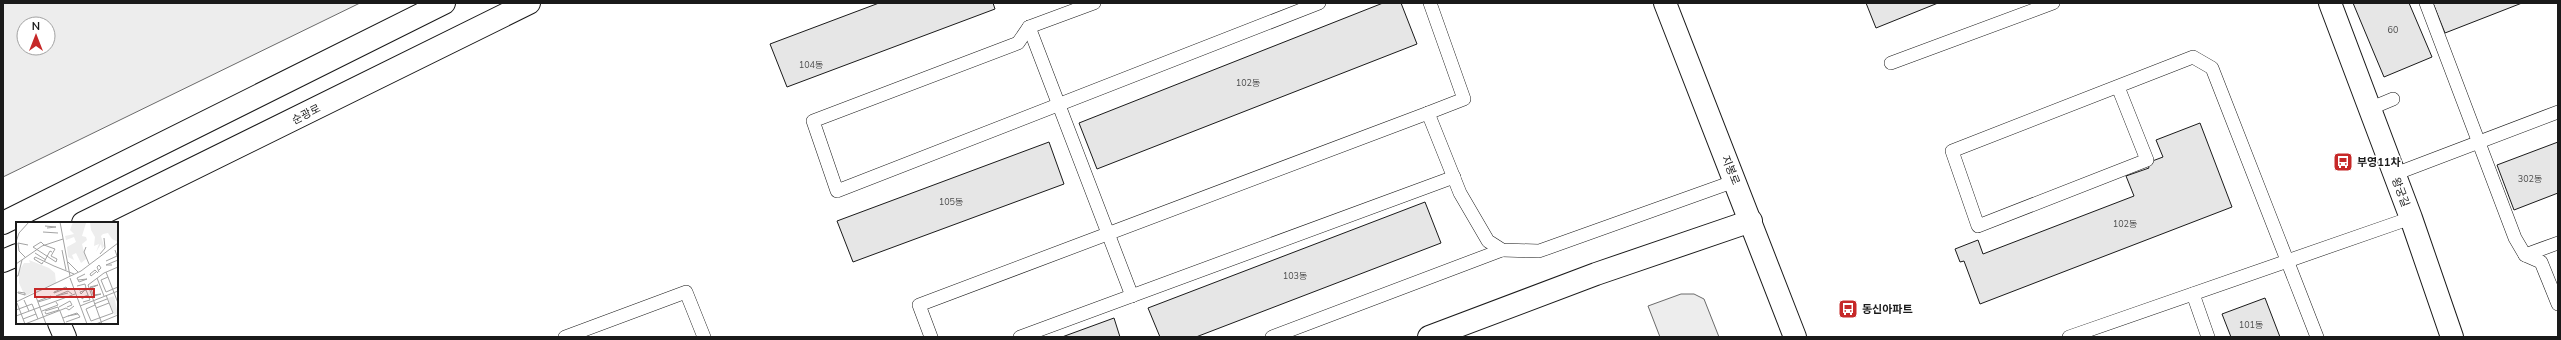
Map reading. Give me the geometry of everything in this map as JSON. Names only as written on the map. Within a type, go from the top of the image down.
[{"type":"main road","points":[[14,221],[444,3]]},
{"type":"main road","name":"순광로","points":[[85,222],[529,3]]},
{"type":"main road","name":"지봉로","points":[[1665,3],[1795,337]]},
{"type":"main road","name":"왕궁길","points":[[2330,3],[2411,218],[2452,337]]},
{"type":"main road","points":[[1429,337],[1596,274],[1751,221]]},
{"type":"main road","points":[[3,262],[16,256]]},
{"type":"main road","points":[[60,324],[65,337]]},
{"type":"lane","points":[[1094,3],[1029,27],[1018,43],[813,121],[837,191],[1320,3]]},
{"type":"lane","points":[[931,337],[919,305],[1464,99],[1430,3]]},
{"type":"lane","points":[[1891,63],[2053,3]]},
{"type":"lane","points":[[2426,3],[2480,142],[2515,238],[2525,255],[2541,262],[2558,304]]},
{"type":"lane","points":[[1029,27],[1132,296]]},
{"type":"lane","points":[[2118,87],[2147,160],[1978,226],[1952,151],[2194,57],[2212,68],[2289,261],[2317,337]]},
{"type":"lane","points":[[2369,109],[2393,99]]},
{"type":"lane","points":[[2394,174],[2558,112]]},
{"type":"lane","points":[[1428,113],[1454,177],[1488,241],[1502,250]]},
{"type":"lane","points":[[1020,337],[1454,177]]},
{"type":"lane","points":[[1272,337],[1502,250],[1539,250],[1735,181]]},
{"type":"lane","points":[[2069,337],[2411,218]]},
{"type":"lane","points":[[2525,255],[2558,243]]},
{"type":"lane","points":[[565,337],[686,292],[704,337]]},
{"type":"lane","points":[[2193,294],[2208,337]]},
{"type":"shaded area","points":[[3,3],[360,3],[3,177]]},
{"type":"shaded area","points":[[1681,294],[1694,294],[1704,299],[1719,337],[1660,337],[1648,306]]},
{"type":"building","points":[[879,3],[993,3],[995,9],[787,87],[770,44]]},
{"type":"building","points":[[1383,3],[1401,3],[1417,44],[1097,169],[1079,123]]},
{"type":"building","points":[[1866,3],[1938,3],[1876,28]]},
{"type":"building","points":[[2353,3],[2409,3],[2432,57],[2384,77]]},
{"type":"building","points":[[2433,3],[2522,3],[2445,33]]},
{"type":"building","points":[[2200,123],[2232,207],[1980,304],[1964,261],[1960,262],[1955,249],[1978,240],[1983,254],[2134,196],[2126,176],[2149,168],[2147,163],[2163,157],[2156,140]]},
{"type":"building","points":[[1049,142],[1064,184],[853,262],[837,221]]},
{"type":"building","points":[[2558,142],[2558,193],[2514,210],[2497,165]]},
{"type":"building","points":[[1425,202],[1441,243],[1196,337],[1160,337],[1148,308]]},
{"type":"building","points":[[2265,298],[2280,337],[2231,337],[2222,314]]},
{"type":"building","points":[[1114,318],[1120,337],[1062,337]]},
{"type":"place","name":"부영11차","points":[[2343,162]]},
{"type":"place","name":"동신아파트","points":[[1848,309]]}]
